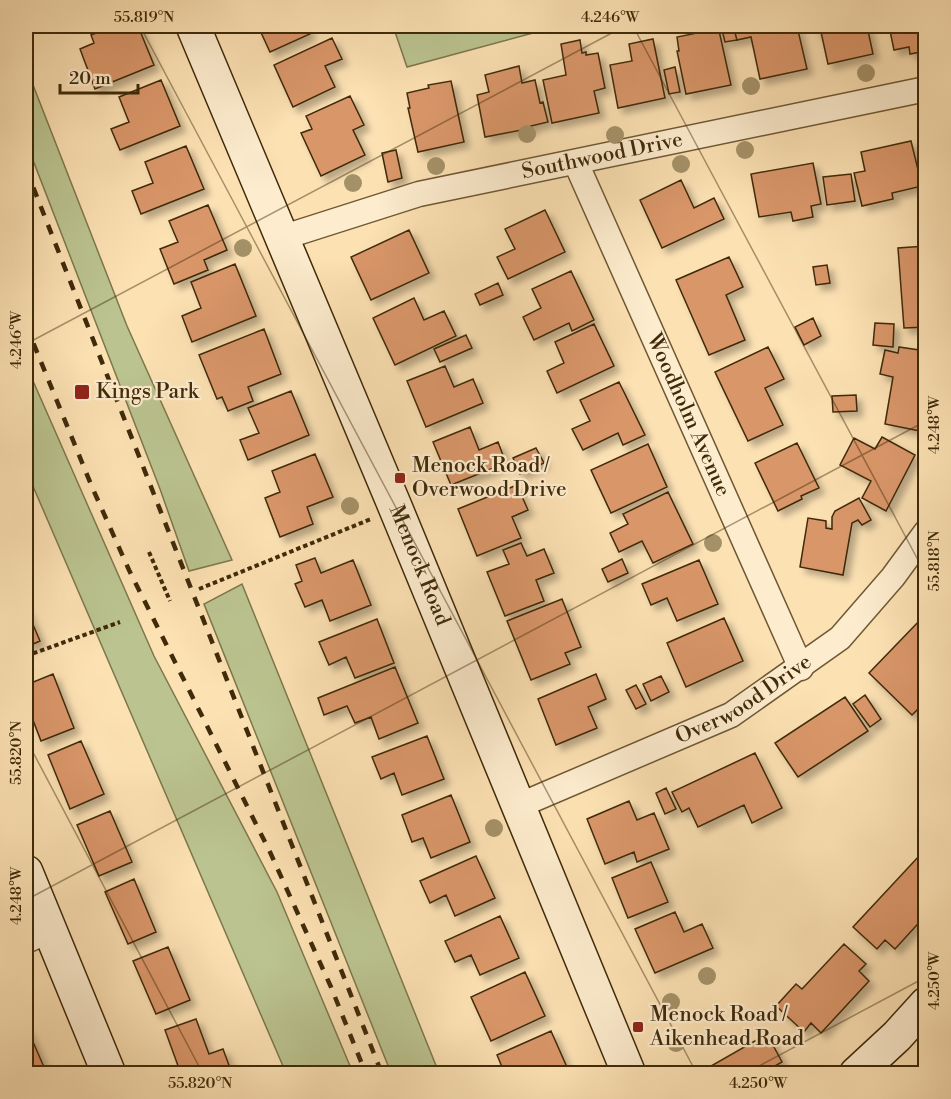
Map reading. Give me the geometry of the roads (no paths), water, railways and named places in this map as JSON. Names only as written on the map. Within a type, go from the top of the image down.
[{"type":"street","name":"Menock Road","points":[[192,26],[396,509],[629,1074]]},
{"type":"street","name":"Southwood Drive","points":[[281,238],[419,194],[926,89]]},
{"type":"street","name":"Woodholm Avenue","points":[[576,163],[801,668]]},
{"type":"street","name":"Overwood Drive","points":[[518,806],[731,715],[801,668],[840,638],[893,577],[926,532]]},
{"type":"street","points":[[26,872],[38,936],[109,1074]]},
{"type":"street","points":[[856,1074],[897,1036],[926,1004]]},
{"type":"railway","points":[[26,169],[382,1074]]},
{"type":"railway","points":[[26,325],[92,487],[129,570],[270,852],[331,987],[366,1074]]},
{"type":"place","name":"Kings Park","points":[[82,392]]},
{"type":"place","name":"Menock Road / Overwood Drive","points":[[400,478]]},
{"type":"place","name":"Menock Road / Aikenhead Road","points":[[638,1027]]}]
